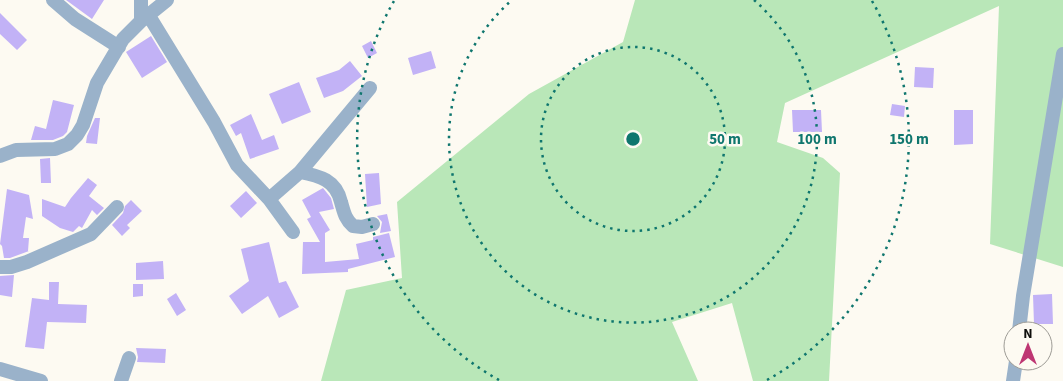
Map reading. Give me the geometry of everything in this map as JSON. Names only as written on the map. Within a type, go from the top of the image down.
[{"type":"street","points":[[53,0],[74,19],[118,46]]},
{"type":"street","points":[[141,0],[145,19],[214,122],[237,165],[269,199],[293,232]]},
{"type":"street","points":[[0,156],[16,150],[55,148],[68,144],[77,135],[83,124],[97,83],[118,46],[123,39],[167,0]]},
{"type":"street","points":[[1020,321],[1063,54]]},
{"type":"street","points":[[269,199],[300,172],[370,88]]},
{"type":"street","points":[[300,172],[329,181],[340,196],[346,220],[352,226],[362,227],[373,224]]},
{"type":"street","points":[[0,267],[11,267],[27,262],[91,234],[117,207]]},
{"type":"street","points":[[121,381],[129,358]]},
{"type":"street","points":[[0,369],[41,381]]},
{"type":"green space","points":[[635,0],[1063,0],[1063,267],[990,244],[999,6],[785,103],[777,142],[823,158],[840,173],[829,381],[753,381],[732,303],[672,322],[698,381],[321,381],[346,290],[402,278],[397,202],[529,94],[623,42]]},
{"type":"building","points":[[66,0],[104,0],[92,19]]},
{"type":"building","points":[[0,13],[27,40],[17,50],[0,34]]},
{"type":"building","points":[[151,36],[167,62],[142,78],[126,52]]},
{"type":"building","points":[[371,41],[377,53],[368,58],[362,46]]},
{"type":"building","points":[[431,51],[436,68],[413,75],[408,58]]},
{"type":"building","points":[[350,61],[362,76],[343,91],[324,98],[316,78],[339,70]]},
{"type":"building","points":[[915,67],[934,68],[933,88],[914,87]]},
{"type":"building","points":[[299,82],[311,112],[282,124],[269,94]]},
{"type":"building","points":[[53,100],[74,105],[67,132],[53,140],[31,140],[35,126],[46,129]]},
{"type":"building","points":[[892,104],[905,106],[904,117],[890,115]]},
{"type":"building","points":[[792,110],[821,110],[822,132],[793,132]]},
{"type":"building","points":[[954,110],[973,110],[973,144],[954,145]]},
{"type":"building","points":[[251,114],[262,140],[274,135],[279,149],[250,159],[241,133],[236,136],[230,125]]},
{"type":"building","points":[[95,118],[100,118],[97,144],[86,143],[87,136]]},
{"type":"building","points":[[50,158],[51,183],[41,183],[40,159]]},
{"type":"building","points":[[379,173],[381,204],[367,207],[365,174]]},
{"type":"building","points":[[88,178],[97,185],[89,196],[104,208],[97,215],[92,210],[82,228],[79,226],[73,232],[60,228],[42,216],[42,199],[65,207]]},
{"type":"building","points":[[323,188],[331,198],[334,209],[319,212],[330,230],[325,233],[325,262],[359,259],[356,244],[373,240],[373,237],[389,233],[395,257],[348,269],[348,272],[302,274],[303,242],[320,242],[307,219],[311,217],[302,200]]},
{"type":"building","points":[[7,189],[29,195],[33,219],[26,217],[23,238],[29,238],[29,251],[10,258],[4,258],[0,244]]},
{"type":"building","points":[[246,191],[257,203],[241,218],[230,206]]},
{"type":"building","points":[[131,200],[142,211],[127,225],[130,228],[122,236],[112,225]]},
{"type":"building","points":[[387,214],[391,231],[380,233],[382,222],[377,216]]},
{"type":"building","points":[[269,242],[279,283],[286,281],[299,307],[279,318],[268,296],[242,314],[229,296],[249,281],[241,249]]},
{"type":"building","points":[[163,261],[164,279],[136,280],[136,263]]},
{"type":"building","points":[[14,275],[12,297],[0,295],[0,276]]},
{"type":"building","points":[[49,282],[59,282],[58,304],[87,305],[86,323],[47,322],[44,349],[25,347],[32,298],[49,300]]},
{"type":"building","points":[[133,284],[143,284],[143,296],[133,297]]},
{"type":"building","points":[[176,293],[186,310],[177,316],[167,299]]},
{"type":"building","points":[[1052,294],[1053,321],[1034,321],[1033,295]]},
{"type":"building","points":[[136,348],[166,349],[165,363],[137,362]]}]
